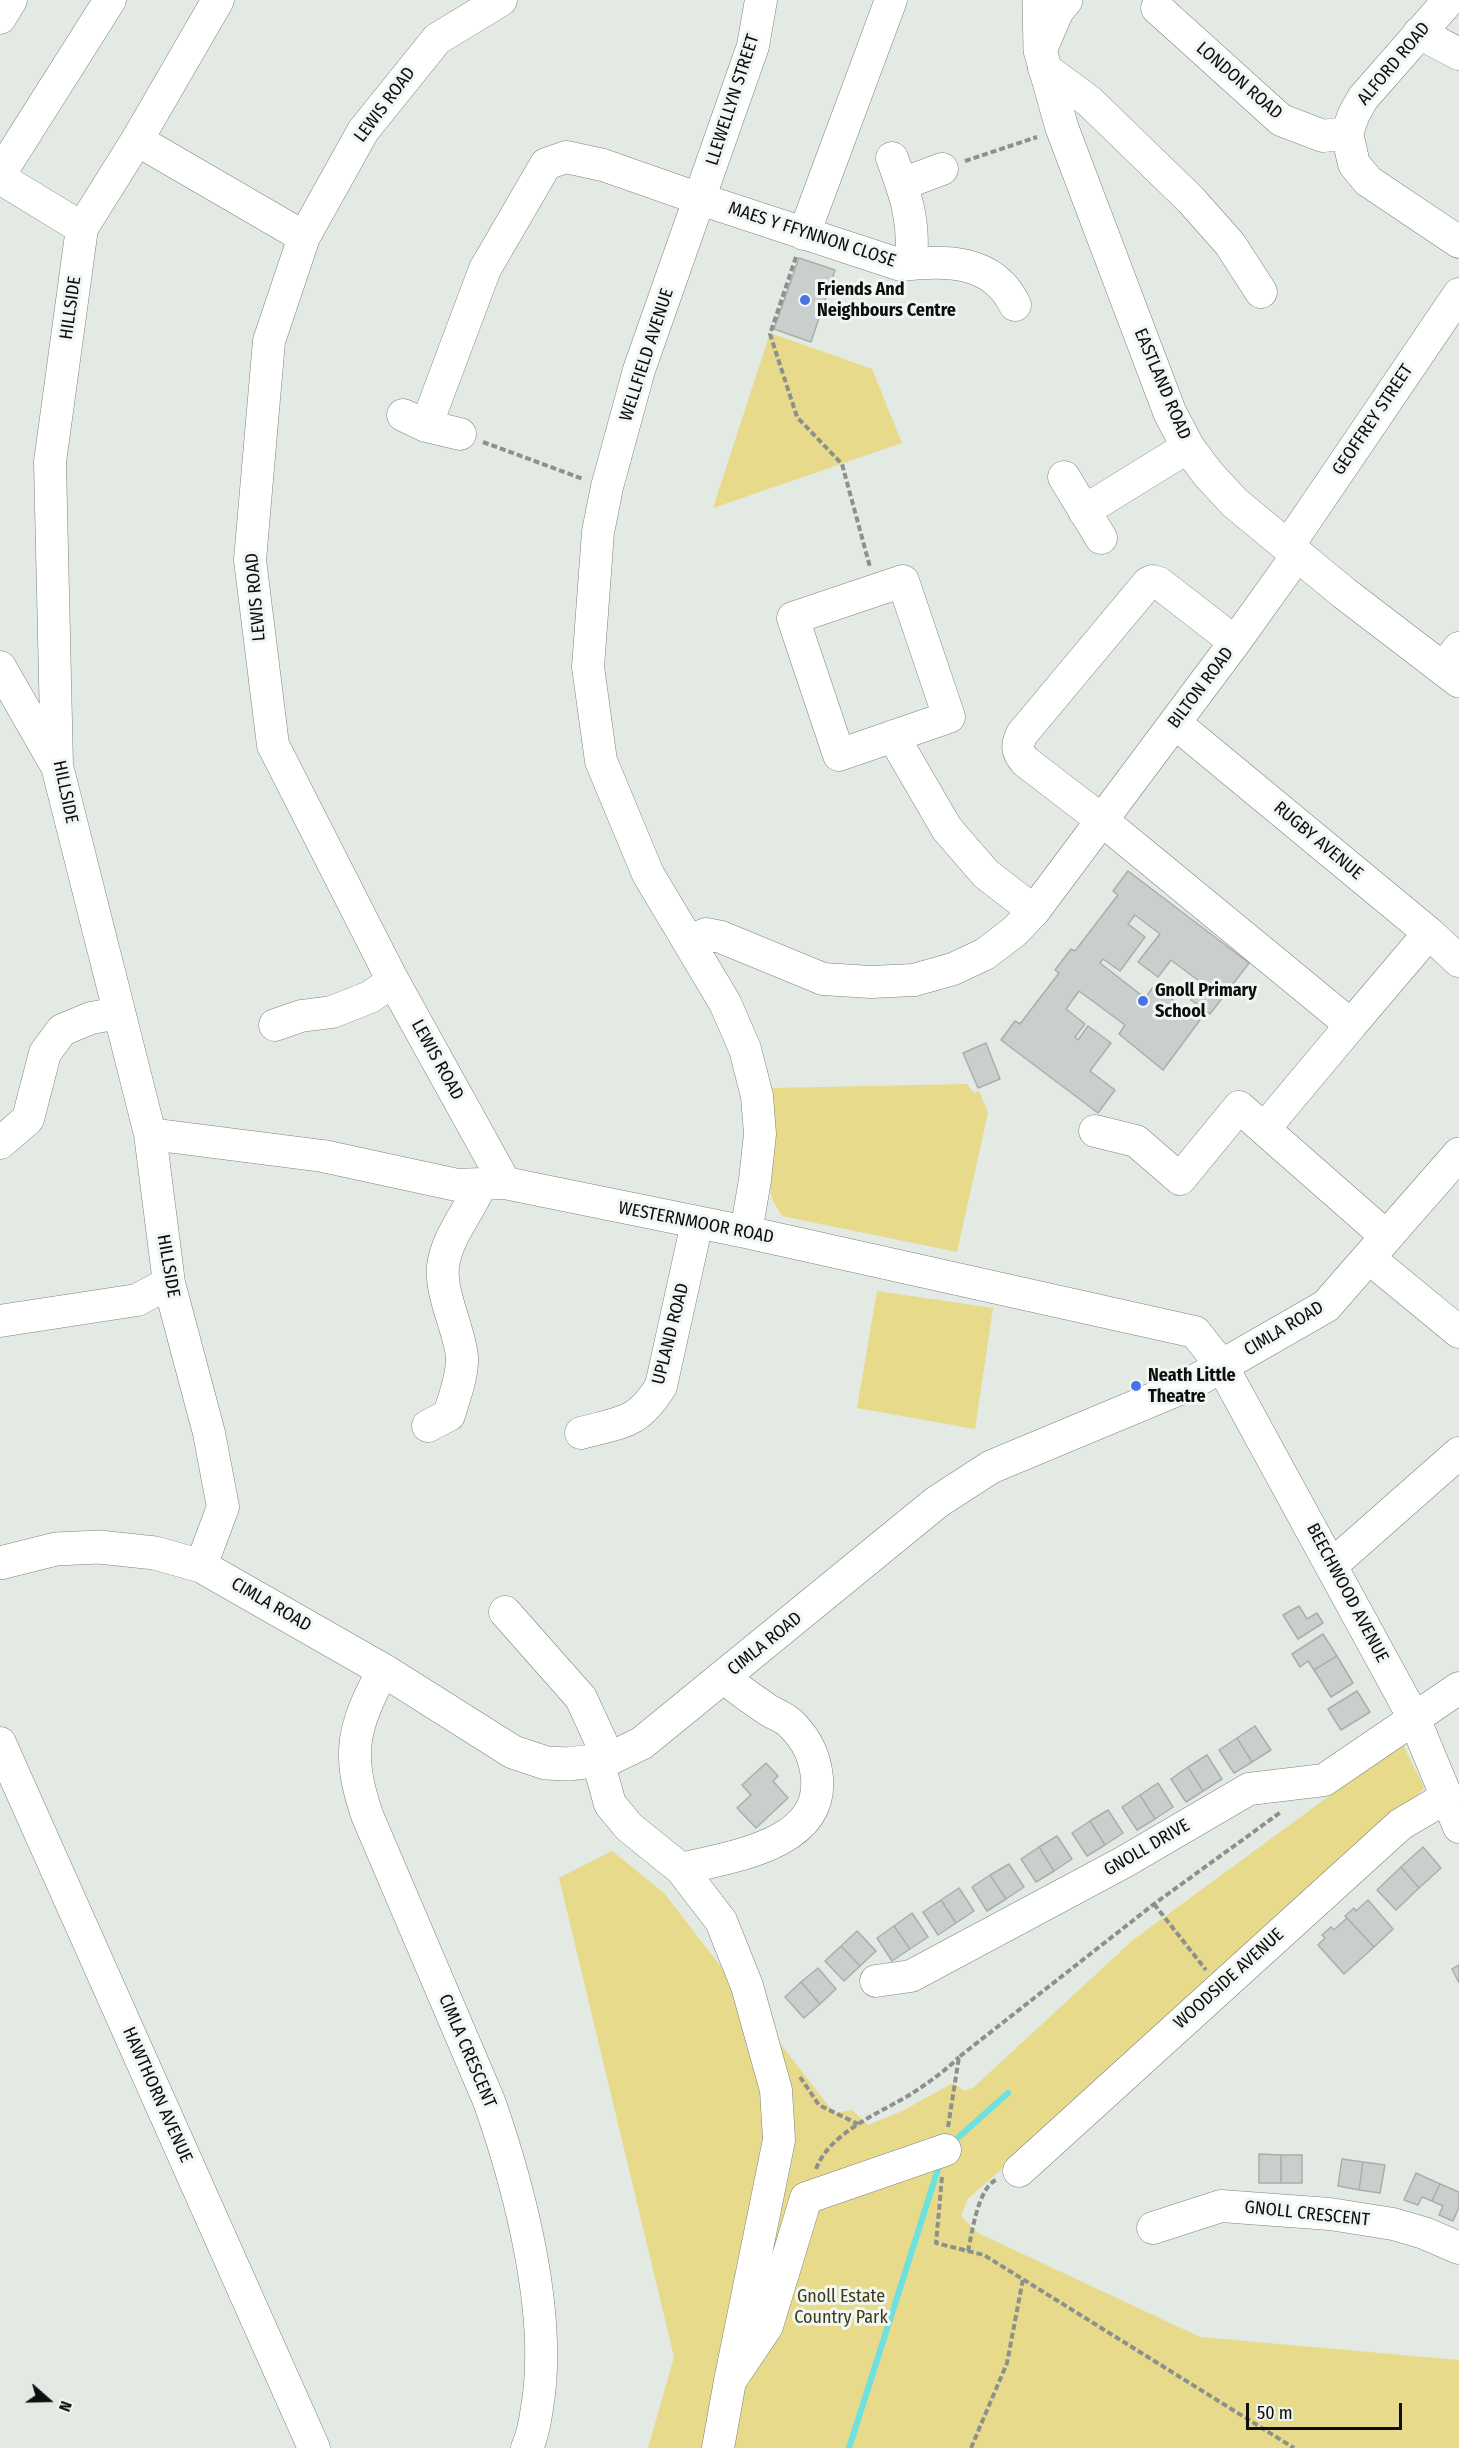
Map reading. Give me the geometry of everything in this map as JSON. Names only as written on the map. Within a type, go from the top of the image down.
[{"type":"main road","name":"EASTLAND ROAD","points":[[1039,0],[1042,59],[1062,128],[1170,413],[1188,447],[1208,474],[1235,503],[1344,593],[1454,666]]},
{"type":"main road","points":[[1042,59],[1057,11],[1066,0]]},
{"type":"main road","name":"CIMLA ROAD","points":[[0,1563],[56,1549],[99,1547],[155,1553],[201,1566],[383,1670],[513,1752],[546,1763],[568,1764],[603,1760],[642,1743],[937,1502],[982,1473],[1190,1384],[1326,1306],[1459,1154]]},
{"type":"street","points":[[0,18],[11,0]]},
{"type":"street","points":[[82,228],[0,176],[110,0]]},
{"type":"street","name":"HILLSIDE","points":[[201,1566],[224,1507],[209,1433],[169,1283],[150,1134],[57,766],[50,462],[82,228],[137,140],[218,0]]},
{"type":"street","name":"LEWIS ROAD","points":[[493,1184],[273,745],[250,560],[269,341],[304,237],[363,130],[437,39],[501,0]]},
{"type":"street","name":"LLEWELLYN STREET","points":[[700,199],[753,46],[761,0]]},
{"type":"street","points":[[804,234],[891,0]]},
{"type":"street","name":"ALFORD ROAD","points":[[1347,133],[1362,99],[1449,0]]},
{"type":"street","name":"LONDON ROAD","points":[[1157,8],[1281,120],[1323,136],[1347,133]]},
{"type":"street","points":[[1419,33],[1459,54]]},
{"type":"street","points":[[1042,59],[1191,200],[1230,244],[1261,291]]},
{"type":"street","points":[[1347,133],[1353,164],[1368,181],[1459,242]]},
{"type":"street","points":[[137,140],[304,237]]},
{"type":"street","points":[[460,434],[415,421],[485,269],[546,164],[566,157],[603,165],[700,199]]},
{"type":"street","points":[[901,265],[911,259],[914,232],[897,171],[942,169]]},
{"type":"street","name":"MAES Y FFYNNON CLOSE","points":[[700,199],[901,265],[936,261],[973,268],[989,274],[1008,290],[1015,305]]},
{"type":"street","name":"WELLFIELD AVENUE","points":[[700,199],[639,370],[607,487],[598,532],[588,667],[601,760],[648,874],[725,1003],[745,1049],[757,1096],[760,1134],[746,1232]]},
{"type":"street","name":"GEOFFREY STREET","points":[[1293,550],[1459,294]]},
{"type":"street","points":[[1084,511],[1188,447]]},
{"type":"street","points":[[1064,477],[1101,538]]},
{"type":"street","name":"BILTON ROAD","points":[[1103,821],[1235,642],[1293,550]]},
{"type":"street","points":[[1235,642],[1152,580],[1022,734],[1017,744],[1018,753],[1026,762],[1103,821],[1351,1025]]},
{"type":"street","points":[[903,581],[949,717],[893,736],[839,755],[793,618],[903,581]]},
{"type":"street","points":[[0,667],[57,766]]},
{"type":"street","name":"RUGBY AVENUE","points":[[1175,723],[1429,933],[1459,961]]},
{"type":"street","points":[[893,736],[947,829],[986,874],[1034,911]]},
{"type":"street","points":[[689,941],[706,934],[721,937],[823,979],[871,982],[914,980],[953,969],[985,954],[1015,932],[1034,911],[1103,821]]},
{"type":"street","points":[[1264,1129],[1429,933]]},
{"type":"street","points":[[275,1025],[332,1012],[370,997],[393,981]]},
{"type":"street","points":[[0,1143],[28,1119],[45,1053],[62,1030],[91,1018],[119,1013]]},
{"type":"street","points":[[1095,1131],[1136,1141],[1180,1179],[1239,1107],[1264,1129],[1459,1332]]},
{"type":"street","name":"WESTERNMOOR ROAD","points":[[150,1134],[323,1156],[457,1185],[493,1184],[746,1232],[1195,1332],[1222,1366]]},
{"type":"street","points":[[428,1426],[449,1415],[462,1357],[448,1304],[442,1268],[450,1243],[474,1200],[493,1184]]},
{"type":"street","name":"UPLAND ROAD","points":[[581,1433],[631,1419],[649,1406],[661,1386],[697,1223]]},
{"type":"street","points":[[0,1321],[136,1300],[169,1283]]},
{"type":"street","name":"BEECHWOOD AVENUE","points":[[1222,1366],[1414,1718],[1459,1827]]},
{"type":"street","points":[[1332,1565],[1459,1453]]},
{"type":"street","points":[[504,1612],[581,1698],[603,1760],[610,1804],[629,1827],[681,1869],[721,1921],[747,1986],[776,2090],[779,2140],[718,2448]]},
{"type":"street","name":"CIMLA CRESCENT","points":[[383,1670],[365,1705],[354,1744],[356,1782],[367,1815],[489,2101],[504,2144],[526,2233],[540,2323],[542,2381],[532,2438],[527,2448]]},
{"type":"street","points":[[681,1869],[759,1850],[796,1827],[812,1809],[817,1785],[815,1761],[806,1740],[790,1722],[769,1711],[724,1678]]},
{"type":"street","name":"GNOLL DRIVE","points":[[876,1981],[911,1976],[1125,1862],[1249,1789],[1324,1780],[1459,1688]]},
{"type":"street","name":"HAWTHORN AVENUE","points":[[0,1743],[314,2448]]},
{"type":"street","name":"WOODSIDE AVENUE","points":[[1020,2171],[1219,1987],[1401,1824],[1447,1797]]},
{"type":"street","points":[[730,2381],[767,2326],[806,2198],[945,2150]]},
{"type":"street","name":"GNOLL CRESCENT","points":[[1154,2228],[1221,2206],[1330,2214],[1393,2224],[1425,2233],[1459,2248]]},
{"type":"path","points":[[942,169],[1062,128]]},
{"type":"path","points":[[804,234],[770,334],[797,417],[842,464],[876,590]]},
{"type":"path","points":[[460,434],[578,477]]},
{"type":"path","points":[[806,2198],[819,2162],[842,2135],[911,2094],[1154,1904],[1286,1808]]},
{"type":"path","points":[[1154,1904],[1219,1987]]},
{"type":"path","points":[[960,2057],[945,2150],[936,2243],[984,2255],[1294,2448]]},
{"type":"path","points":[[968,2251],[983,2194],[992,2181],[1020,2171]]},
{"type":"path","points":[[971,2448],[1007,2363],[1023,2279]]},
{"type":"green space","points":[[770,333],[872,369],[902,443],[713,508]]},
{"type":"green space","points":[[967,1084],[974,1093],[979,1091],[988,1113],[957,1252],[782,1216],[773,1201],[770,1190],[775,1126],[772,1088]]},
{"type":"green space","points":[[877,1291],[993,1308],[975,1429],[857,1408]]},
{"type":"green space","name":"Gnoll Estate Country Park","points":[[1400,1744],[1403,1745],[1424,1787],[1422,1791],[968,2199],[961,2216],[978,2233],[1200,2337],[1459,2360],[1459,2448],[648,2448],[674,2357],[559,1878],[612,1851],[664,1893],[834,2113],[852,2110],[868,2125],[902,2111],[953,2083],[964,2091],[974,2087],[1133,1940]]},
{"type":"building","name":"Friends And Neighbours Centre","points":[[799,258],[835,270],[811,342],[774,329]]},
{"type":"building","points":[[1128,871],[1249,963],[1210,1014],[1191,1000],[1203,984],[1171,960],[1158,977],[1138,962],[1160,934],[1135,915],[1128,924],[1145,937],[1120,971],[1103,959],[1100,963],[1145,998],[1154,986],[1200,1020],[1163,1070],[1119,1034],[1125,1025],[1079,991],[1066,1009],[1085,1024],[1075,1037],[1078,1040],[1088,1026],[1111,1043],[1090,1071],[1115,1090],[1098,1113],[1001,1040],[1015,1021],[1020,1024],[1059,973],[1055,970],[1071,949],[1075,951],[1118,895],[1113,891]]},
{"type":"building","points":[[986,1043],[1000,1079],[978,1088],[963,1053]]},
{"type":"building","points":[[1299,1606],[1307,1619],[1317,1613],[1323,1623],[1298,1639],[1283,1615]]},
{"type":"building","points":[[1323,1634],[1337,1656],[1314,1670],[1308,1661],[1300,1667],[1292,1654]]},
{"type":"building","points":[[1337,1656],[1353,1683],[1331,1697],[1314,1670]]},
{"type":"building","points":[[1357,1691],[1370,1712],[1341,1730],[1328,1709]]},
{"type":"building","points":[[1255,1726],[1271,1750],[1252,1762],[1237,1738]]},
{"type":"building","points":[[1237,1738],[1252,1762],[1234,1773],[1219,1750]]},
{"type":"building","points":[[1207,1755],[1222,1779],[1203,1791],[1188,1767]]},
{"type":"building","points":[[766,1763],[778,1776],[773,1781],[788,1798],[756,1828],[737,1808],[751,1795],[742,1785]]},
{"type":"building","points":[[1188,1767],[1203,1791],[1186,1802],[1171,1779]]},
{"type":"building","points":[[1158,1783],[1173,1807],[1155,1819],[1140,1795]]},
{"type":"building","points":[[1140,1795],[1155,1819],[1137,1830],[1122,1807]]},
{"type":"building","points":[[1108,1810],[1123,1833],[1105,1845],[1090,1821]]},
{"type":"building","points":[[1090,1821],[1105,1845],[1087,1856],[1072,1833]]},
{"type":"building","points":[[1057,1836],[1072,1859],[1054,1871],[1039,1847]]},
{"type":"building","points":[[1039,1847],[1054,1871],[1036,1882],[1021,1859]]},
{"type":"building","points":[[1423,1847],[1441,1868],[1419,1888],[1401,1867]]},
{"type":"building","points":[[1009,1864],[1024,1887],[1006,1899],[990,1875]]},
{"type":"building","points":[[1401,1867],[1419,1888],[1396,1910],[1377,1890]]},
{"type":"building","points":[[990,1875],[1006,1899],[987,1911],[972,1887]]},
{"type":"building","points":[[959,1888],[974,1911],[956,1923],[941,1900]]},
{"type":"building","points":[[941,1900],[956,1923],[938,1935],[923,1912]]},
{"type":"building","points":[[1368,1900],[1393,1929],[1374,1947],[1345,1916],[1354,1908],[1356,1911]]},
{"type":"building","points":[[912,1913],[928,1937],[910,1949],[894,1926]]},
{"type":"building","points":[[1347,1918],[1374,1947],[1344,1974],[1318,1945],[1325,1938],[1322,1935],[1331,1927],[1334,1930]]},
{"type":"building","points":[[894,1926],[910,1949],[892,1961],[877,1938]]},
{"type":"building","points":[[857,1931],[876,1951],[860,1966],[841,1946]]},
{"type":"building","points":[[841,1946],[860,1966],[844,1981],[825,1961]]},
{"type":"building","points":[[1459,1965],[1459,1983],[1452,1969]]},
{"type":"building","points":[[818,1968],[836,1989],[820,2004],[801,1982]]},
{"type":"building","points":[[801,1982],[820,2004],[804,2018],[785,1997]]},
{"type":"building","points":[[1259,2154],[1281,2155],[1281,2183],[1259,2183]]},
{"type":"building","points":[[1281,2155],[1302,2155],[1302,2183],[1281,2183]]},
{"type":"building","points":[[1342,2159],[1363,2162],[1359,2190],[1338,2186]]},
{"type":"building","points":[[1363,2162],[1385,2165],[1380,2193],[1359,2190]]},
{"type":"building","points":[[1416,2173],[1440,2184],[1432,2201],[1422,2197],[1418,2205],[1404,2200]]},
{"type":"building","points":[[1440,2184],[1459,2192],[1459,2207],[1453,2221],[1439,2215],[1443,2206],[1432,2201]]},
{"type":"waterway","points":[[951,2144],[1008,2093]]},
{"type":"waterway","points":[[849,2448],[940,2163]]},
{"type":"place","name":"Friends And Neighbours Centre","points":[[805,300]]},
{"type":"place","name":"Gnoll Primary School","points":[[1143,1001]]},
{"type":"place","name":"Neath Little Theatre","points":[[1136,1386]]}]
